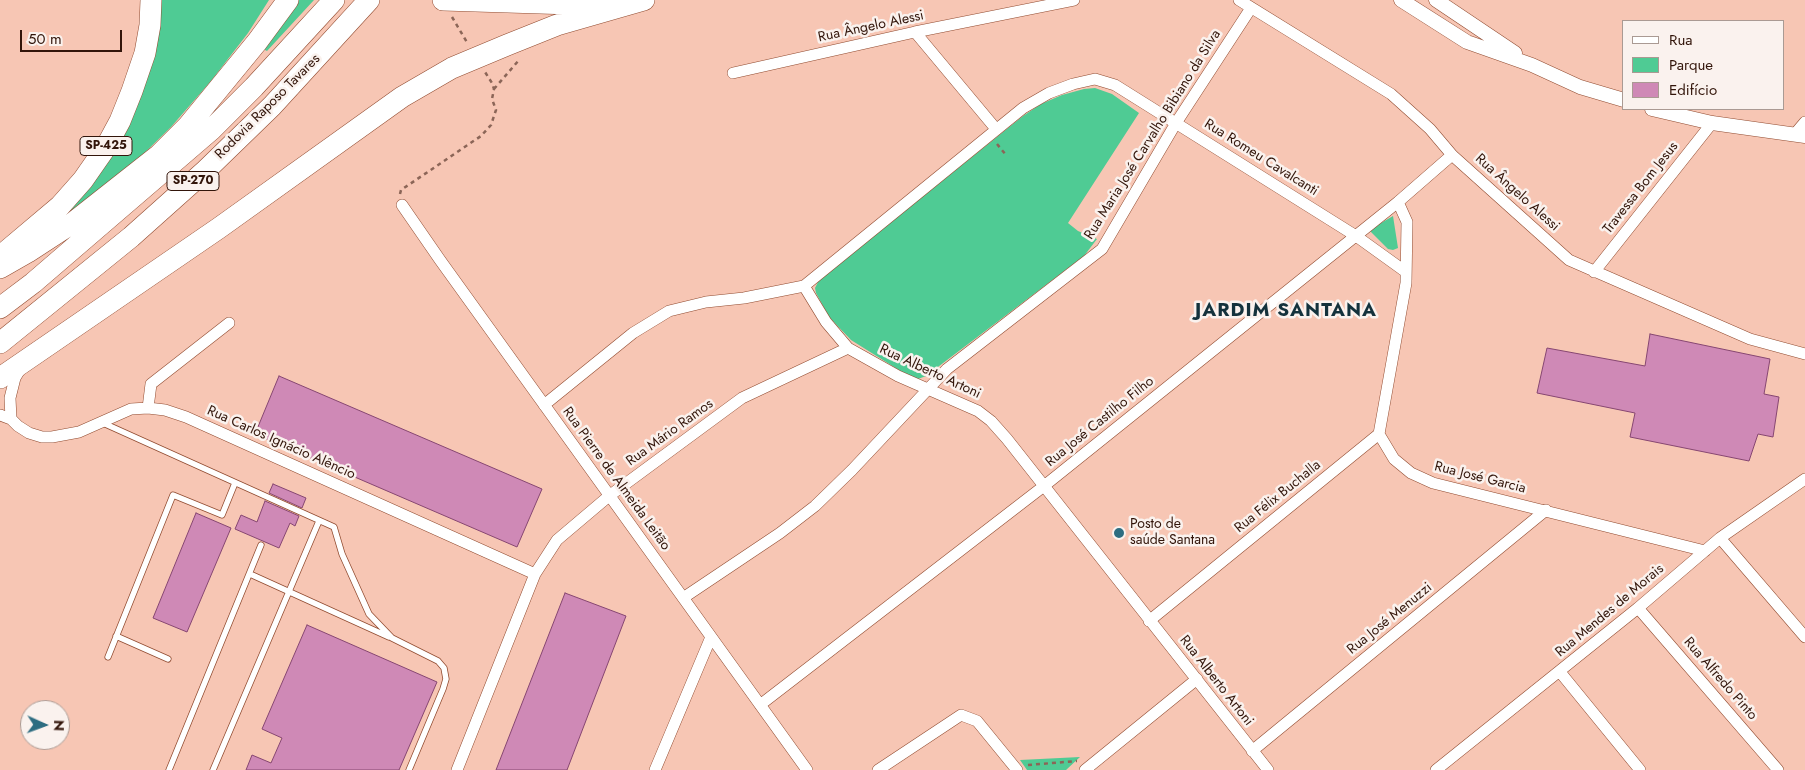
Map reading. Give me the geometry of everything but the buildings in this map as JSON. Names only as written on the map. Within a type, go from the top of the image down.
[{"type":"highway","name":"SP-425","points":[[0,256],[60,206],[83,180],[106,146],[120,121],[145,54],[150,25],[151,0]]},
{"type":"highway","points":[[0,268],[74,222],[159,155],[188,126],[257,42],[288,0]]},
{"type":"highway","name":"Rodovia Raposo Tavares","points":[[0,308],[47,271],[210,130],[254,87],[334,0]]},
{"type":"highway","name":"Rodovia Raposo Tavares","points":[[0,343],[130,237],[206,170],[272,106],[369,0]]},
{"type":"highway","points":[[448,8],[469,1],[572,4],[635,0]]},
{"type":"highway","points":[[0,378],[219,228],[402,97],[452,68],[557,25],[644,0]]},
{"type":"street","name":"Rua Ângelo Alessi","points":[[733,73],[915,32],[1074,0]]},
{"type":"street","name":"Rua Ângelo Alessi","points":[[1239,0],[1391,94],[1430,129],[1452,155],[1569,260],[1750,340],[1805,354]]},
{"type":"street","points":[[1436,0],[1532,65]]},
{"type":"street","points":[[1407,2],[1467,42],[1532,65],[1580,87],[1622,99]]},
{"type":"street","name":"Rua Maria José Carvalho Bibiano da Silva","points":[[683,598],[780,533],[815,506],[852,470],[927,388],[947,369],[1102,248],[1176,123],[1251,8]]},
{"type":"street","points":[[544,405],[633,333],[668,311],[706,302],[744,298],[804,286],[996,129],[915,32]]},
{"type":"street","name":"Rua Romeu Cavalcanti","points":[[996,129],[1023,108],[1049,93],[1073,84],[1095,80],[1115,85],[1356,236],[1406,272]]},
{"type":"street","points":[[1656,110],[1712,123],[1800,136],[1805,122]]},
{"type":"street","name":"Travessa Bom Jesus","points":[[1594,272],[1712,123]]},
{"type":"street","name":"Rua José Castilho Filho","points":[[760,705],[1044,486],[1398,202],[1452,155]]},
{"type":"street","points":[[1380,434],[1406,283],[1406,222],[1398,202]]},
{"type":"street","name":"Rua Pierre de Almeida Leitão","points":[[402,205],[807,770]]},
{"type":"street","name":"Rua Alberto Artoni","points":[[804,286],[826,322],[848,348],[898,376],[978,411],[991,421],[1268,770]]},
{"type":"street","points":[[148,408],[150,384],[229,323]]},
{"type":"street","name":"Rua Mário Ramos","points":[[457,770],[535,574],[557,540],[609,496],[742,398],[848,348]]},
{"type":"street","name":"Rua Carlos Ignácio Alêncio","points":[[26,360],[15,378],[5,417],[29,433],[47,437],[62,436],[79,432],[131,409],[165,410],[186,417],[535,574]]},
{"type":"street","name":"Rua José Garcia","points":[[1380,434],[1394,459],[1411,473],[1433,483],[1705,551]]},
{"type":"street","name":"Rua Félix Buchalla","points":[[1149,620],[1380,434]]},
{"type":"street","name":"Rua Mendes de Morais","points":[[1436,770],[1560,672],[1720,538],[1805,478]]},
{"type":"street","name":"Rua José Menuzzi","points":[[1252,752],[1546,510]]},
{"type":"street","points":[[1720,538],[1805,637]]},
{"type":"street","name":"Rua Alfredo Pinto","points":[[1638,608],[1778,770]]},
{"type":"street","points":[[655,770],[710,637]]},
{"type":"street","points":[[1560,672],[1640,770]]},
{"type":"street","points":[[1085,770],[1197,679]]},
{"type":"street","points":[[878,770],[961,715],[977,721],[1016,768]]},
{"type":"lane","points":[[100,422],[334,527],[342,554],[369,614],[392,638]]},
{"type":"lane","points":[[108,657],[173,495],[222,515],[235,483]]},
{"type":"lane","points":[[213,770],[319,521]]},
{"type":"lane","points":[[169,770],[261,546]]},
{"type":"lane","points":[[250,574],[392,638],[438,661],[444,668],[446,679],[443,689],[409,770]]},
{"type":"lane","points":[[116,636],[168,659]]},
{"type":"path","points":[[402,205],[399,198],[402,190],[481,136],[491,125],[496,110],[492,99],[494,89],[492,83],[448,8]]},
{"type":"path","points":[[1016,768],[1098,759]]},
{"type":"green space","points":[[159,0],[269,0],[248,33],[211,81],[171,127],[128,169],[32,244],[95,173]]},
{"type":"green space","points":[[297,0],[314,0],[267,51],[263,49]]},
{"type":"green space","points":[[1095,88],[1112,94],[1139,113],[1068,223],[1078,231],[1097,239],[1084,256],[926,376],[918,379],[910,377],[851,340],[829,317],[816,293],[815,288],[819,280],[1023,116],[1041,104],[1062,95]]},
{"type":"green space","points":[[1393,216],[1398,248],[1393,250],[1388,249],[1369,230]]},
{"type":"green space","points":[[1080,757],[1066,770],[1027,770],[1020,760]]},
{"type":"place","name":"Posto de saúde Santana","points":[[1119,533]]},
{"type":"district","name":"JARDIM SANTANA","points":[[1286,311]]}]
